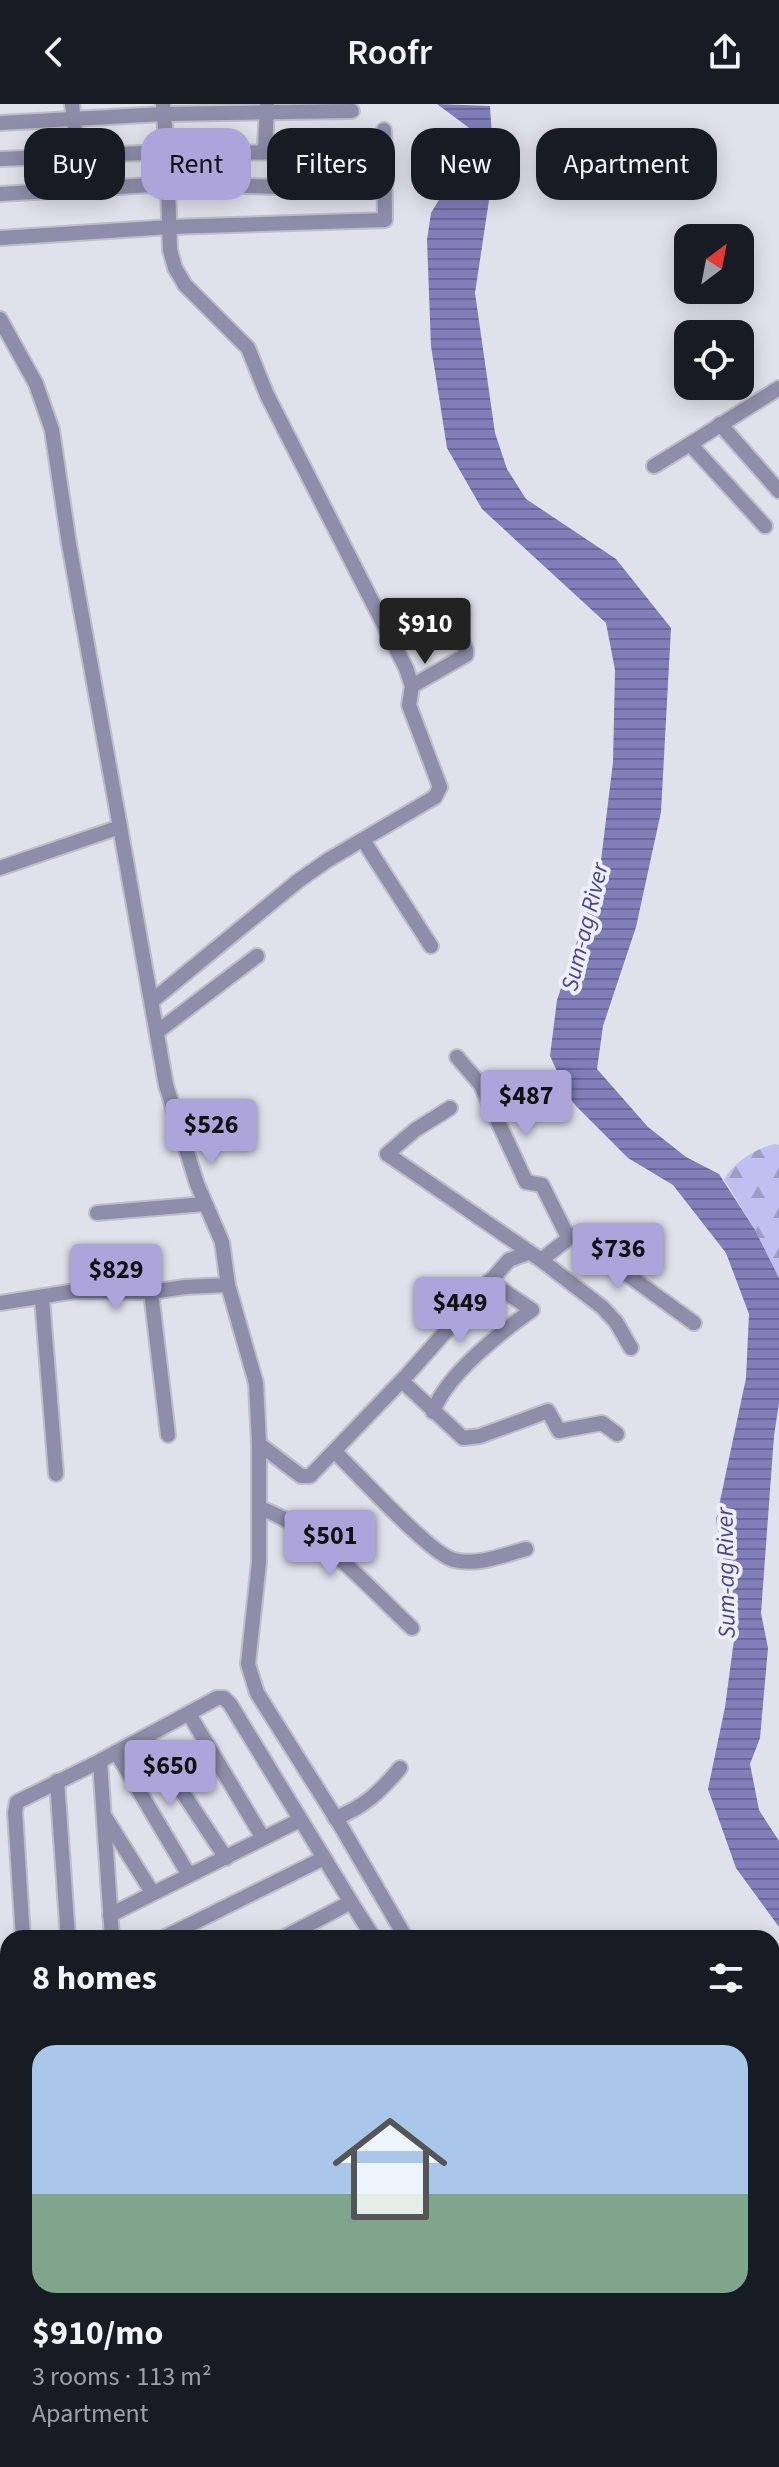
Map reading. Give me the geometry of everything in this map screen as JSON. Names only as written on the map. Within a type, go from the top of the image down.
[{"type":"street","points":[[251,150],[265,150],[267,108]]},
{"type":"street","points":[[0,123],[72,111],[267,108],[352,111]]},
{"type":"street","points":[[0,159],[24,158]]},
{"type":"street","points":[[0,194],[141,186]]},
{"type":"street","points":[[152,1001],[298,881],[439,793],[440,787],[409,705],[412,686],[399,655],[267,395],[248,348],[185,285],[175,268],[170,250],[169,200]]},
{"type":"street","points":[[0,238],[170,227],[385,220],[385,200]]},
{"type":"street","points":[[0,319],[36,384],[52,430],[67,531],[166,1085],[205,1204],[223,1245],[228,1285],[256,1383],[260,1508],[258,1576],[248,1664],[257,1693],[401,1930]]},
{"type":"street","points":[[654,466],[779,388]]},
{"type":"street","points":[[720,424],[779,491]]},
{"type":"street","points":[[690,444],[765,526]]},
{"type":"street","points":[[412,686],[466,655],[449,613]]},
{"type":"street","points":[[0,868],[120,827]]},
{"type":"street","points":[[363,840],[431,946]]},
{"type":"street","points":[[157,1032],[257,956]]},
{"type":"street","points":[[457,1057],[481,1085],[526,1182],[542,1185],[568,1237]]},
{"type":"street","points":[[450,1108],[415,1130],[387,1154],[535,1257],[611,1315],[631,1348]]},
{"type":"street","points":[[97,1213],[205,1204]]},
{"type":"street","points":[[259,1444],[305,1477],[310,1476],[402,1381],[509,1260],[535,1257],[573,1235],[694,1323]]},
{"type":"street","points":[[433,1412],[438,1399],[491,1338],[532,1310],[489,1281]]},
{"type":"street","points":[[0,1303],[76,1291],[151,1292],[228,1285]]},
{"type":"street","points":[[151,1292],[168,1435]]},
{"type":"street","points":[[42,1298],[56,1474]]},
{"type":"street","points":[[402,1381],[453,1431],[467,1439],[546,1411],[550,1412],[559,1431],[602,1423],[617,1434]]},
{"type":"street","points":[[335,1452],[423,1540],[451,1560],[481,1562],[526,1549]]},
{"type":"street","points":[[260,1508],[286,1518],[317,1542],[412,1628]]},
{"type":"street","points":[[22,1930],[15,1812],[17,1802],[217,1698],[224,1698],[369,1930]]},
{"type":"street","points":[[189,1714],[263,1838]]},
{"type":"street","points":[[146,1737],[226,1858]]},
{"type":"street","points":[[116,1752],[189,1875]]},
{"type":"street","points":[[100,1761],[111,1930]]},
{"type":"street","points":[[335,1818],[370,1801],[400,1768]]},
{"type":"street","points":[[57,1781],[67,1930]]},
{"type":"street","points":[[103,1814],[152,1892]]},
{"type":"street","points":[[110,1915],[300,1820]]},
{"type":"street","points":[[179,1930],[324,1858]]},
{"type":"street","points":[[298,1930],[351,1902]]},
{"type":"green space","points":[[774,1144],[779,1145],[779,1278],[724,1179],[746,1157]]},
{"type":"water","points":[[437,104],[490,106],[491,128],[469,128]]},
{"type":"water","name":"Sum-ag River","points":[[439,200],[489,200],[475,293],[495,433],[507,469],[526,499],[616,559],[671,628],[661,812],[636,927],[603,1026],[597,1069],[648,1127],[686,1157],[719,1174],[755,1230],[779,1278],[779,1403],[761,1613],[768,1648],[760,1738],[750,1764],[759,1810],[779,1841],[779,1927],[736,1868],[708,1789],[725,1707],[736,1625],[716,1520],[746,1378],[749,1314],[726,1253],[673,1185],[628,1158],[576,1106],[550,1056],[557,1000],[599,877],[613,762],[615,670],[606,623],[482,509],[447,448],[431,346],[427,240],[431,213]]}]
